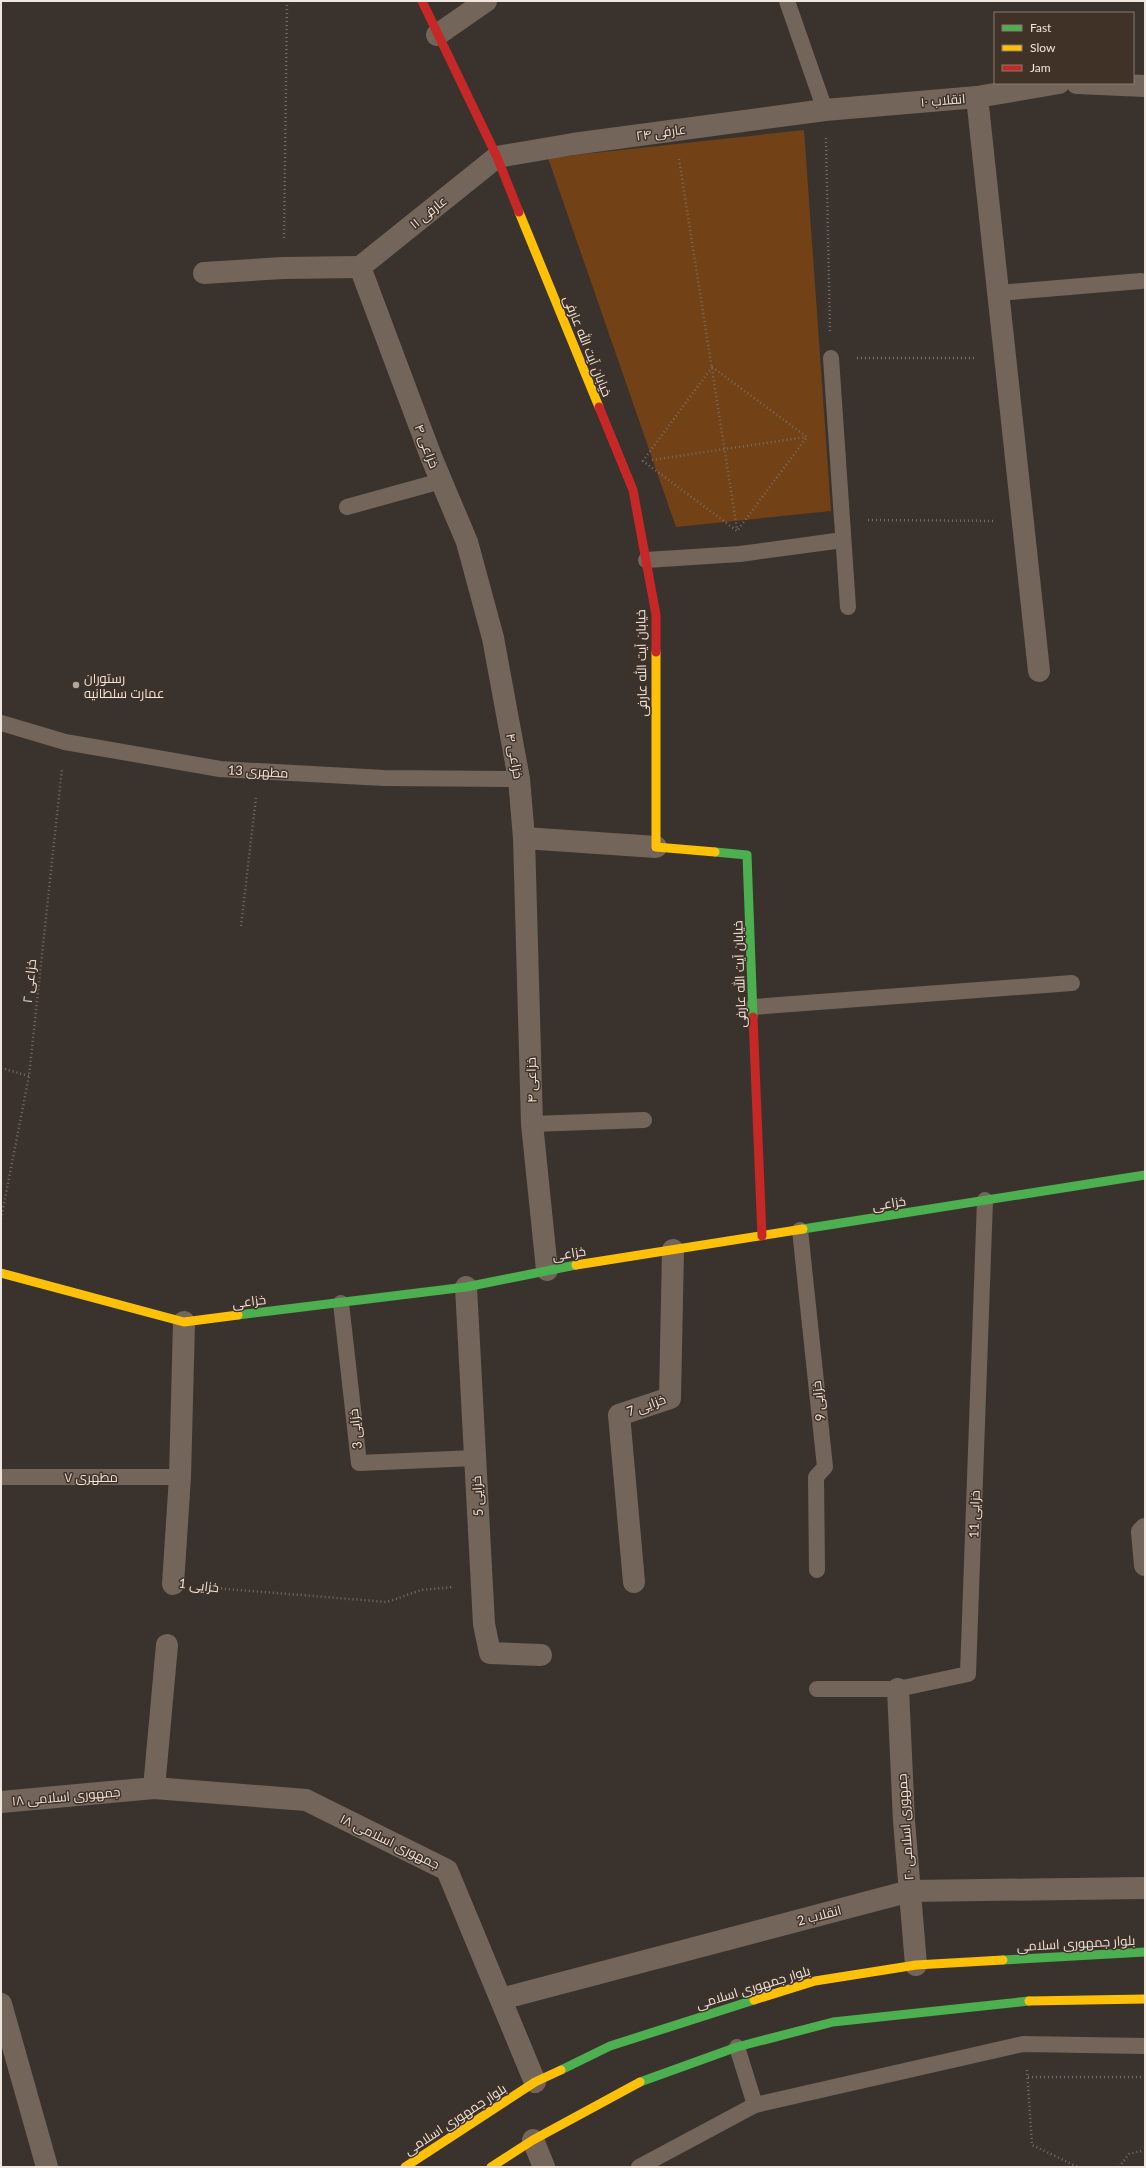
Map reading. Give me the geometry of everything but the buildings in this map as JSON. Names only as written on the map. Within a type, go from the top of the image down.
[{"type":"street","name":"خیابان آیت الله عارفی","points":[[422,1],[497,157],[632,490],[656,615],[656,847],[748,854],[762,1236]]},
{"type":"street","points":[[437,34],[486,1]]},
{"type":"street","name":"انقلاب ۱۰","points":[[825,110],[977,98],[1054,84]]},
{"type":"street","points":[[1100,84],[1145,86]]},
{"type":"street","points":[[977,98],[1039,671]]},
{"type":"street","name":"عارفی ۲۴","points":[[497,157],[675,130],[825,110]]},
{"type":"street","name":"عارفی ۱۱","points":[[360,267],[497,157]]},
{"type":"street","points":[[204,273],[283,268],[360,267]]},
{"type":"street","name":"خزاعی ۴","points":[[360,267],[441,482],[467,542],[493,638],[519,779],[524,838],[532,1124],[547,1270]]},
{"type":"street","points":[[524,838],[656,847]]},
{"type":"street","name":"خزاعی","points":[[1,1273],[184,1322],[466,1287],[547,1270],[1145,1175]]},
{"type":"street","name":"خزایی 7","points":[[634,1582],[619,1414],[670,1398],[673,1250]]},
{"type":"street","name":"خزایی 5","points":[[466,1287],[484,1624],[490,1653],[541,1655]]},
{"type":"street","name":"خزایی 1","points":[[173,1584],[180,1478],[184,1322]]},
{"type":"street","points":[[1145,1529],[1142,1532],[1145,1565]]},
{"type":"street","points":[[154,1788],[167,1645]]},
{"type":"street","name":"جمهوری اسلامی ۲۰","points":[[898,1689],[904,1821],[916,1965]]},
{"type":"street","name":"جمهوری اسلامی ۱۸","points":[[1,1802],[154,1788],[306,1800],[447,1870],[535,2082]]},
{"type":"street","name":"انقلاب 2","points":[[501,1999],[910,1891],[1145,1888]]},
{"type":"street","name":"بلوار جمهوری اسلامی","points":[[405,2167],[535,2082],[610,2046],[695,2017],[815,1981],[916,1965],[1145,1952]]},
{"type":"street","points":[[491,2167],[533,2140],[631,2085],[737,2047],[834,2022],[1024,2001],[1145,1999]]},
{"type":"street","points":[[1,2004],[47,2167]]},
{"type":"street","points":[[533,2140],[544,2167]]},
{"type":"lane","points":[[787,1],[825,110]]},
{"type":"lane","points":[[999,293],[1141,281]]},
{"type":"lane","points":[[830,358],[848,607]]},
{"type":"lane","points":[[347,507],[441,482]]},
{"type":"lane","points":[[646,560],[740,554],[843,540]]},
{"type":"lane","name":"مطهری 13","points":[[1,723],[65,742],[220,769],[384,778],[519,779]]},
{"type":"lane","points":[[753,1007],[1072,984]]},
{"type":"lane","points":[[532,1124],[644,1120]]},
{"type":"lane","name":"خزایی 11","points":[[817,1689],[898,1689],[968,1674],[985,1200]]},
{"type":"lane","name":"خزایی 9","points":[[800,1230],[825,1466],[816,1477],[817,1570]]},
{"type":"lane","name":"خزایی 3","points":[[341,1303],[359,1463],[474,1458]]},
{"type":"lane","name":"مطهری ۷","points":[[1,1477],[180,1478]]},
{"type":"lane","points":[[639,2167],[755,2105],[1023,2044],[1145,2046]]},
{"type":"lane","points":[[737,2047],[755,2105]]},
{"type":"path","points":[[283,268],[287,1]]},
{"type":"path","points":[[825,110],[830,358],[1005,358]]},
{"type":"path","points":[[675,130],[740,554]]},
{"type":"path","points":[[712,367],[807,437]]},
{"type":"path","points":[[643,461],[712,367]]},
{"type":"path","points":[[622,463],[836,432]]},
{"type":"path","points":[[737,531],[807,437]]},
{"type":"path","points":[[643,461],[737,531]]},
{"type":"path","points":[[842,520],[1024,522]]},
{"type":"path","name":"خزاعی ۲","points":[[1,1219],[29,1076],[65,742]]},
{"type":"path","points":[[241,926],[259,771]]},
{"type":"path","points":[[1,1068],[29,1076]]},
{"type":"path","name":"خزایی 1","points":[[173,1584],[387,1602],[421,1590],[482,1583]]},
{"type":"path","points":[[1023,2044],[1028,2077],[1032,2145],[1078,2167]]},
{"type":"path","points":[[1028,2077],[1145,2077]]},
{"type":"path","points":[[1119,2167],[1128,2154],[1145,2150]]},
{"type":"shaded area","points":[[804,130],[831,511],[676,527],[548,158]]},
{"type":"traffic: fast","points":[[715,852],[747,855],[753,1017]]},
{"type":"traffic: fast","points":[[803,1229],[1145,1175]]},
{"type":"traffic: fast","points":[[238,1315],[466,1287],[576,1265]]},
{"type":"traffic: fast","points":[[1003,1960],[1145,1952]]},
{"type":"traffic: fast","points":[[561,2070],[610,2046],[754,2000]]},
{"type":"traffic: fast","points":[[640,2082],[737,2047],[833,2022],[1029,2001]]},
{"type":"traffic: slow","points":[[519,212],[599,407]]},
{"type":"traffic: slow","points":[[656,652],[656,847],[715,852]]},
{"type":"traffic: slow","points":[[576,1265],[803,1229]]},
{"type":"traffic: slow","points":[[1,1273],[184,1322],[238,1315]]},
{"type":"traffic: slow","points":[[754,2000],[815,1981],[916,1965],[1003,1960]]},
{"type":"traffic: slow","points":[[1029,2001],[1145,1999]]},
{"type":"traffic: slow","points":[[405,2167],[535,2082],[561,2070]]},
{"type":"traffic: slow","points":[[491,2167],[533,2140],[640,2082]]},
{"type":"traffic: jam","points":[[422,1],[497,157],[519,212]]},
{"type":"traffic: jam","points":[[599,407],[633,490],[656,615],[656,652]]},
{"type":"traffic: jam","points":[[753,1017],[762,1236]]},
{"type":"place","name":"رستوران عمارت سلطانیه","points":[[76,685]]}]
